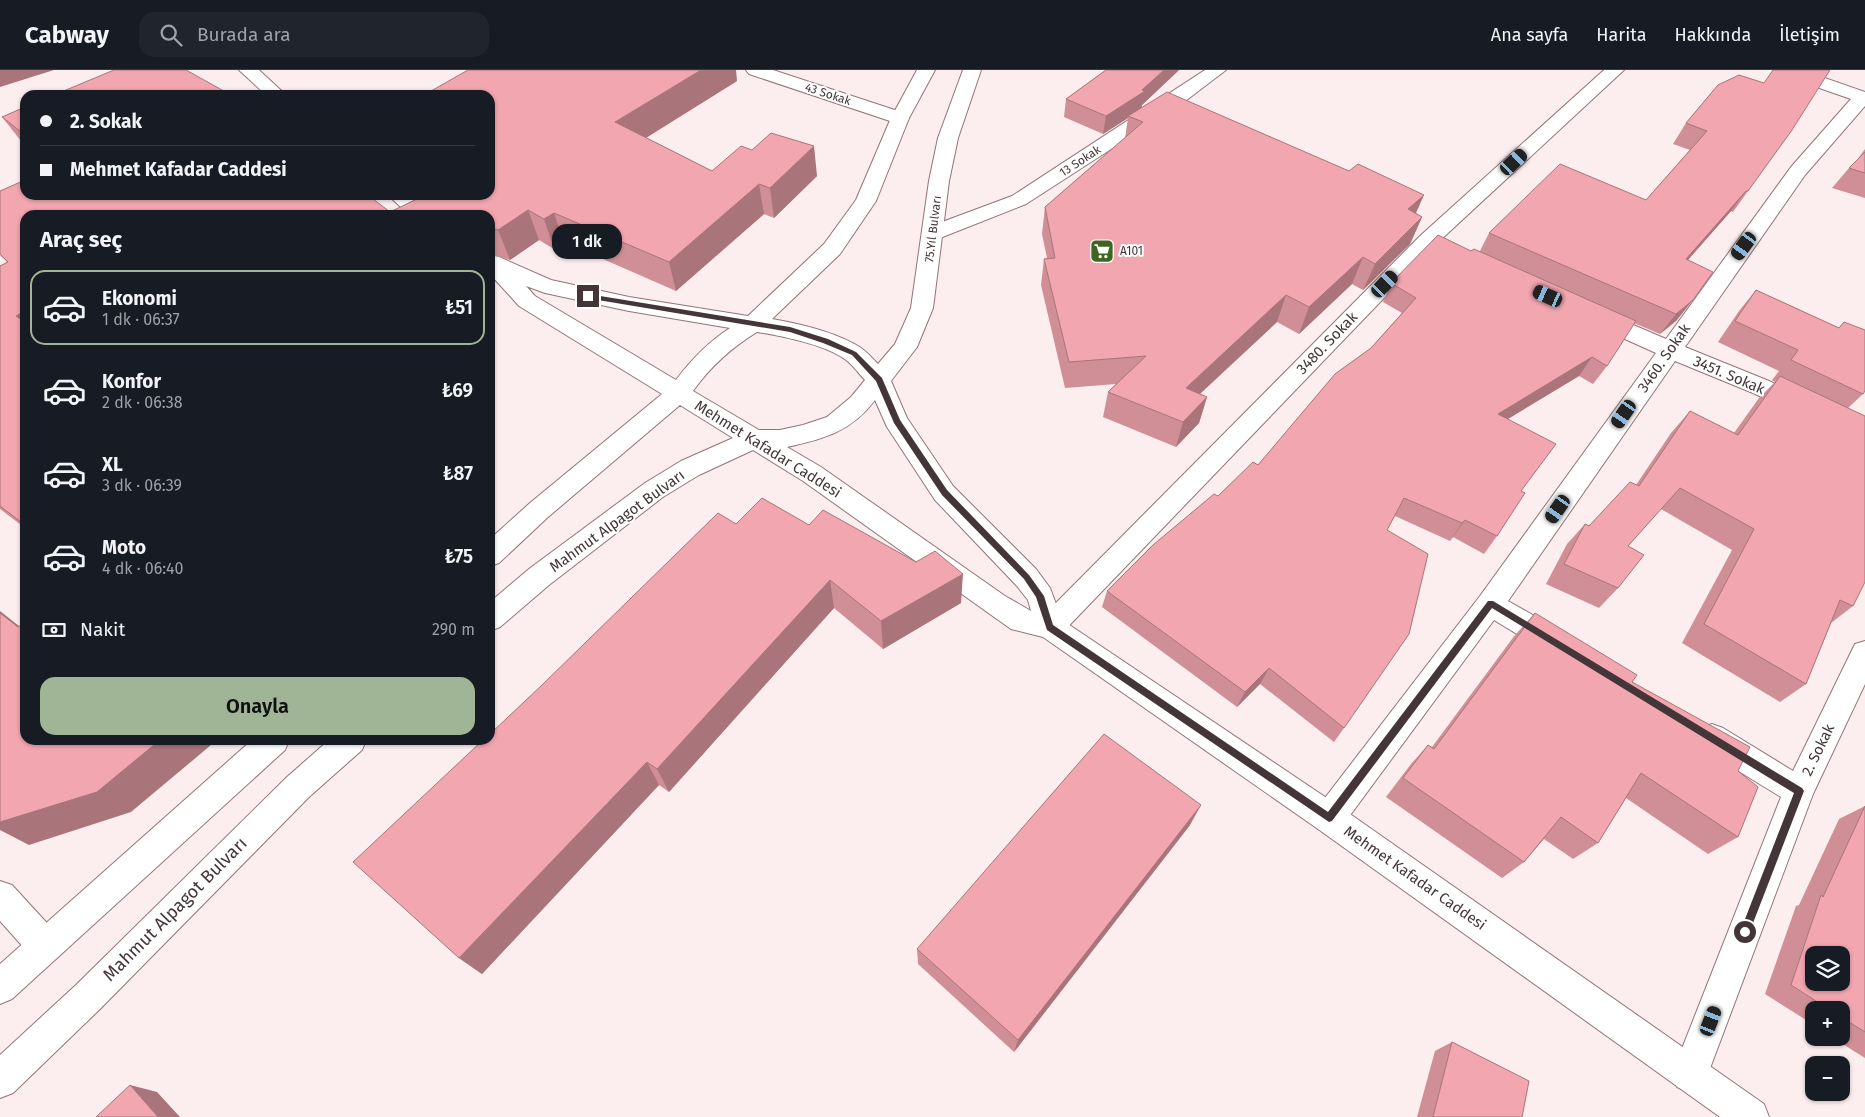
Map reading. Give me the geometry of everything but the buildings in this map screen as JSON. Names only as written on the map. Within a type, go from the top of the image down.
[{"type":"main road","points":[[248,70],[271,90]]},
{"type":"main road","name":"43 Sokak","points":[[755,70],[900,118]]},
{"type":"main road","points":[[495,550],[539,510],[679,393],[699,366],[726,341],[753,324],[832,249],[866,201],[900,118],[926,70]]},
{"type":"main road","name":"75.Yıl Bulvarı","points":[[754,439],[780,439],[805,434],[836,423],[860,403],[905,347],[922,308],[939,181],[948,138],[972,70]]},
{"type":"main road","name":"13 Sokak","points":[[933,233],[1019,200],[1217,70]]},
{"type":"main road","name":"3480. Sokak","points":[[1050,628],[1615,70]]},
{"type":"main road","points":[[1786,70],[1864,98]]},
{"type":"main road","name":"3460. Sokak","points":[[1329,818],[1490,604],[1798,171],[1864,98]]},
{"type":"main road","points":[[404,200],[416,210]]},
{"type":"main road","name":"Mehmet Kafadar Caddesi","points":[[495,263],[545,286],[629,304],[790,330],[840,347],[854,354],[879,380],[896,421],[944,492],[1026,577],[1040,596],[1050,628]]},
{"type":"main road","name":"Mehmet Kafadar Caddesi","points":[[495,267],[527,302],[812,474],[1021,621],[1050,628],[1329,818],[1751,1117]]},
{"type":"main road","name":"3451. Sokak","points":[[1580,310],[1669,350],[1761,388],[1865,438]]},
{"type":"main road","name":"Mahmut Alpagot Bulvarı","points":[[495,616],[539,577],[654,490],[690,468],[754,439]]},
{"type":"main road","points":[[1490,604],[1582,659]]},
{"type":"main road","name":"2. Sokak","points":[[1690,1074],[1799,791],[1865,653]]},
{"type":"main road","points":[[1691,725],[1799,791]]},
{"type":"main road","points":[[0,987],[268,745]]},
{"type":"main road","name":"Mahmut Alpagot Bulvarı","points":[[0,1080],[88,997],[298,787],[346,745]]},
{"type":"main road","points":[[0,897],[45,946]]},
{"type":"place","name":"A101","points":[[1102,251]]},
{"type":"route","points":[[588,296],[790,330],[825,341],[854,354],[879,380],[896,421],[944,492],[1026,577],[1040,596],[1050,628],[1329,818],[1490,604],[1799,791],[1745,932]]}]
